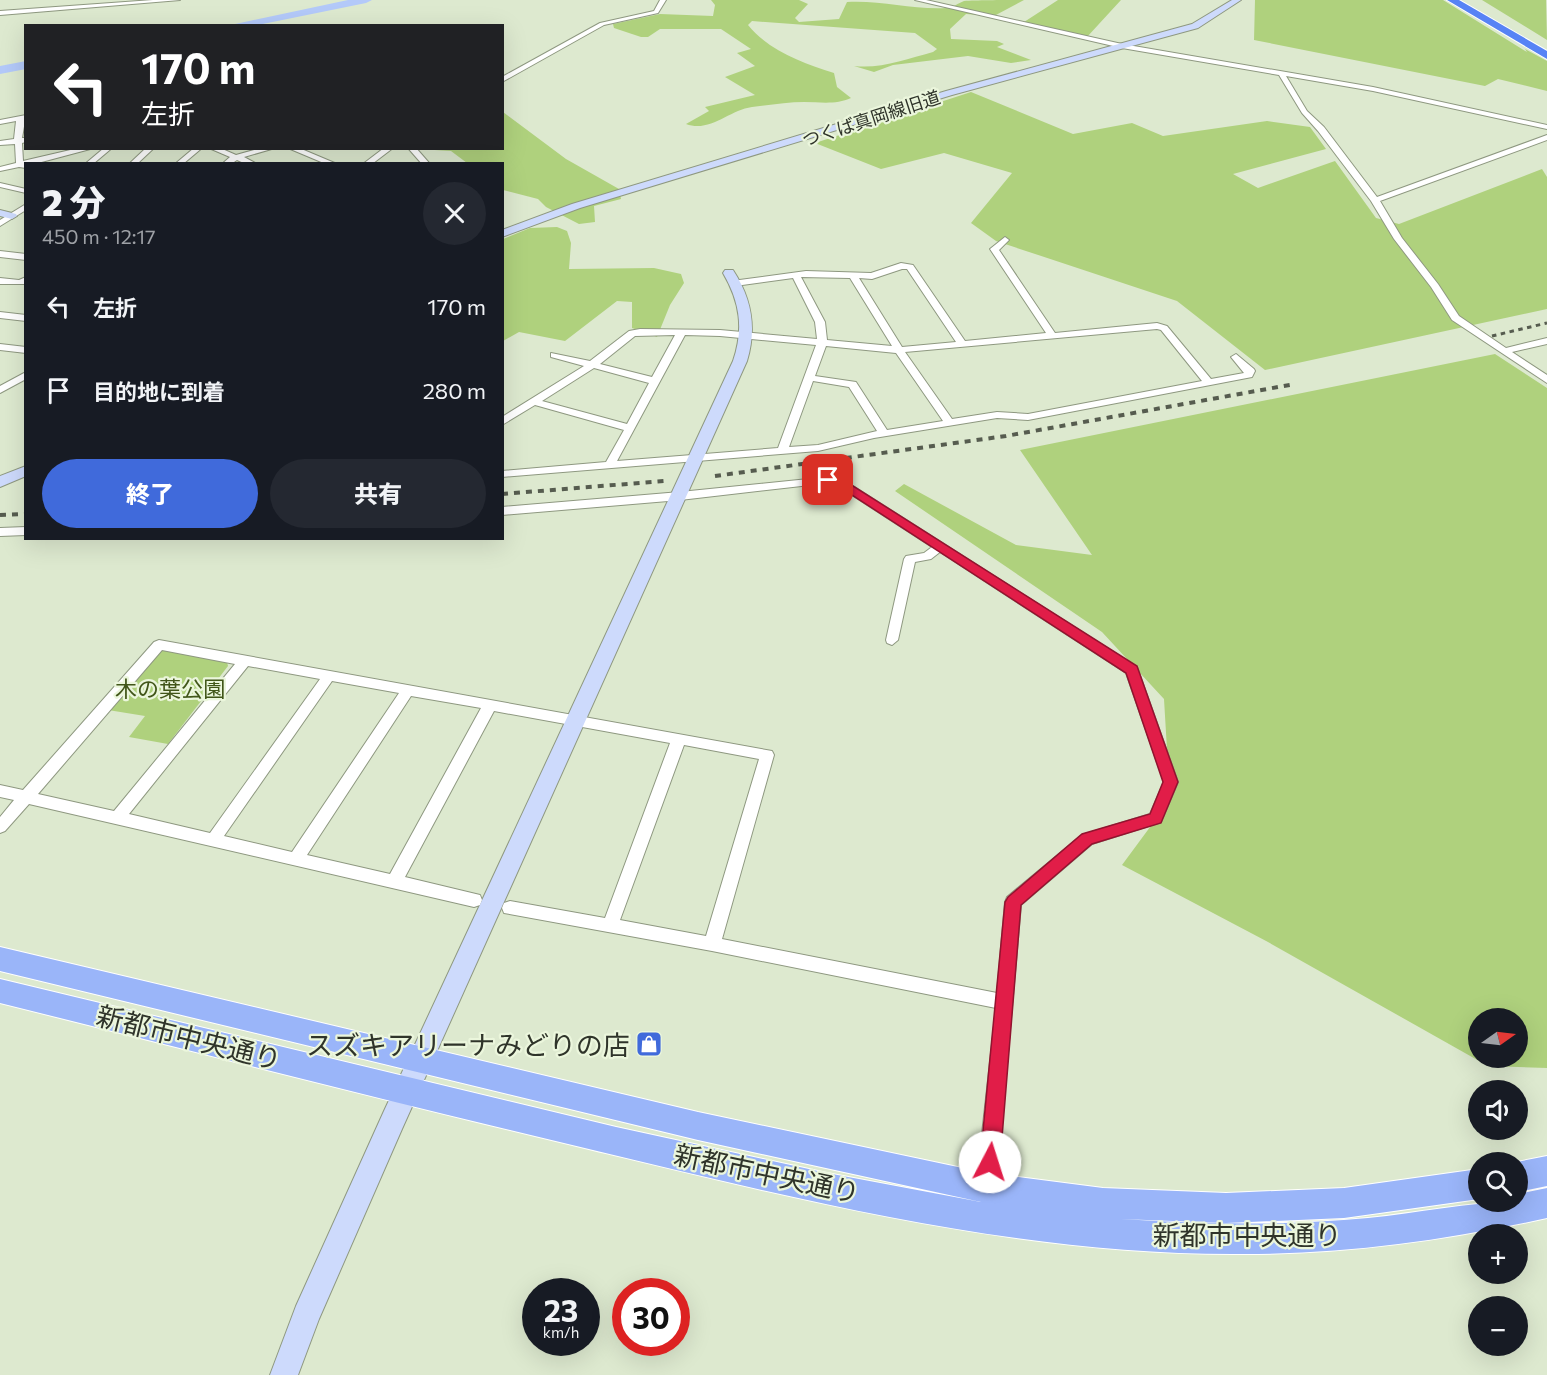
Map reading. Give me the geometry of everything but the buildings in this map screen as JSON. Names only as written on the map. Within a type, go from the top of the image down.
[{"type":"highway","points":[[1452,0],[1547,56]]},
{"type":"highway","points":[[1464,0],[1547,50]]},
{"type":"main road","name":"新都市中央通り","points":[[0,959],[422,1058],[698,1126],[986,1188],[1102,1203],[1226,1208],[1344,1203],[1468,1186]]},
{"type":"main road","name":"新都市中央通り","points":[[0,991],[406,1092],[834,1189],[984,1216],[1183,1238],[1293,1238],[1365,1233],[1495,1214],[1547,1203]]},
{"type":"main road","points":[[1528,1175],[1547,1171]]},
{"type":"street","points":[[0,13],[177,0]]},
{"type":"street","points":[[504,79],[602,24],[656,12],[663,0]]},
{"type":"street","points":[[918,0],[1122,46],[1373,89],[1547,127]]},
{"type":"street","name":"つくば真岡線旧道","points":[[504,232],[576,206],[949,93],[1195,26],[1237,0]]},
{"type":"street","points":[[1281,74],[1304,112],[1321,129],[1375,200],[1398,239],[1435,286],[1455,318],[1547,380]]},
{"type":"street","points":[[0,122],[23,118],[23,165],[0,169]]},
{"type":"street","points":[[1375,200],[1547,137]]},
{"type":"street","points":[[0,144],[22,140]]},
{"type":"street","points":[[91,162],[106,150]]},
{"type":"street","points":[[134,162],[150,150]]},
{"type":"street","points":[[180,162],[196,150]]},
{"type":"street","points":[[217,150],[249,162]]},
{"type":"street","points":[[228,162],[236,157],[264,150]]},
{"type":"street","points":[[296,150],[329,162]]},
{"type":"street","points":[[369,162],[387,150]]},
{"type":"street","points":[[413,150],[425,162]]},
{"type":"street","points":[[32,162],[66,151]]},
{"type":"street","points":[[0,185],[24,191]]},
{"type":"street","points":[[0,224],[6,214],[24,207]]},
{"type":"street","points":[[1005,240],[994,249],[1053,336]]},
{"type":"street","points":[[0,254],[24,257]]},
{"type":"street","points":[[284,1375],[306,1316],[406,1092],[578,721],[740,361],[747,335],[744,304],[732,278],[806,274],[872,276],[901,266],[910,267],[962,344]]},
{"type":"street","points":[[853,276],[899,350],[949,422]]},
{"type":"street","points":[[782,451],[822,343],[820,322],[797,278]]},
{"type":"street","points":[[0,281],[21,283],[24,281]]},
{"type":"street","points":[[0,315],[24,318]]},
{"type":"street","points":[[504,421],[592,365],[632,333],[682,332],[747,335],[899,350],[1156,326],[1164,328],[1209,383]]},
{"type":"street","points":[[609,466],[682,332]]},
{"type":"street","points":[[1504,351],[1547,341]]},
{"type":"street","points":[[0,347],[24,350]]},
{"type":"street","points":[[554,355],[656,381]]},
{"type":"street","points":[[504,474],[818,448],[949,422],[998,415],[1028,417],[1248,375],[1250,371],[1236,357]]},
{"type":"street","points":[[2,387],[24,376]]},
{"type":"street","points":[[810,378],[852,384],[884,434]]},
{"type":"street","points":[[534,402],[630,428]]},
{"type":"street","points":[[0,482],[24,471]]},
{"type":"street","points":[[504,511],[835,480],[1132,670],[1171,782],[1156,818],[1087,839],[1013,902],[986,1188]]},
{"type":"street","points":[[0,532],[24,531]]},
{"type":"street","points":[[892,640],[910,559],[927,556],[940,547]]},
{"type":"street","points":[[0,827],[159,645],[767,754],[712,944]]},
{"type":"street","points":[[117,818],[245,661]]},
{"type":"street","points":[[213,840],[329,676]]},
{"type":"street","points":[[296,859],[408,690]]},
{"type":"street","points":[[394,882],[490,705]]},
{"type":"street","points":[[610,925],[679,739]]},
{"type":"street","points":[[0,791],[474,900]]},
{"type":"street","points":[[510,908],[712,944],[1005,1002]]},
{"type":"green space","points":[[711,0],[799,0],[808,4],[795,18],[799,22],[839,19],[847,2],[949,8],[964,1],[1024,0],[994,16],[966,14],[950,29],[951,39],[997,41],[1004,44],[997,47],[1031,60],[1011,63],[968,56],[893,65],[874,72],[854,66],[894,63],[937,49],[915,33],[752,21],[748,25],[776,49],[834,73],[837,87],[851,98],[834,102],[798,102],[752,107],[703,126],[695,126],[686,124],[709,111],[705,107],[755,95],[725,77],[755,66],[737,53],[751,49],[721,29],[660,29],[648,37],[641,37],[614,28],[613,24],[660,14],[713,16],[715,5]]},
{"type":"green space","points":[[1058,0],[1121,0],[1087,37],[1021,24]]},
{"type":"green space","points":[[1255,0],[1443,0],[1527,52],[1525,49],[1547,61],[1547,91],[1498,79],[1485,86],[1254,40]]},
{"type":"green space","points":[[1482,0],[1546,0],[1547,40],[1539,35]]},
{"type":"green space","points":[[971,92],[1073,134],[1132,123],[1163,136],[1267,121],[1310,127],[1326,149],[1233,174],[1258,188],[1335,161],[1376,218],[1399,224],[1542,169],[1547,177],[1547,309],[1265,370],[1177,301],[996,241],[971,223],[1012,173],[944,153],[881,169],[815,143]]},
{"type":"green space","points":[[504,113],[566,159],[619,189],[621,199],[594,206],[595,222],[579,224],[546,207],[538,199],[504,190],[504,162],[466,162],[451,151],[434,150],[504,150]]},
{"type":"green space","points":[[557,227],[567,231],[571,243],[569,269],[654,268],[681,274],[684,283],[670,305],[657,337],[632,328],[632,302],[617,301],[565,341],[519,332],[504,340],[504,239],[530,228]]},
{"type":"green space","points":[[1495,354],[1547,388],[1547,1068],[1528,1067],[1528,1008],[1468,1008],[1468,1055],[1268,942],[1122,865],[1170,800],[1164,699],[1102,632],[895,491],[904,484],[1016,545],[1092,555],[1020,450]]},
{"type":"green space","name":"木の葉公園","points":[[164,650],[227,662],[228,666],[168,744],[129,737],[145,716],[108,710],[156,653]]},
{"type":"waterway","points":[[242,24],[366,0]]},
{"type":"waterway","points":[[0,70],[24,65]]},
{"type":"railway","points":[[1492,336],[1547,323]]},
{"type":"railway","points":[[715,476],[1006,436],[1295,384]]},
{"type":"railway","points":[[504,494],[664,481]]},
{"type":"railway","points":[[0,515],[24,514]]},
{"type":"place","name":"スズキアリーナみどりの店","points":[[649,1044]]},
{"type":"route","points":[[828,480],[838,481],[1132,670],[1171,782],[1156,818],[1087,839],[1013,902],[990,1162]]}]
